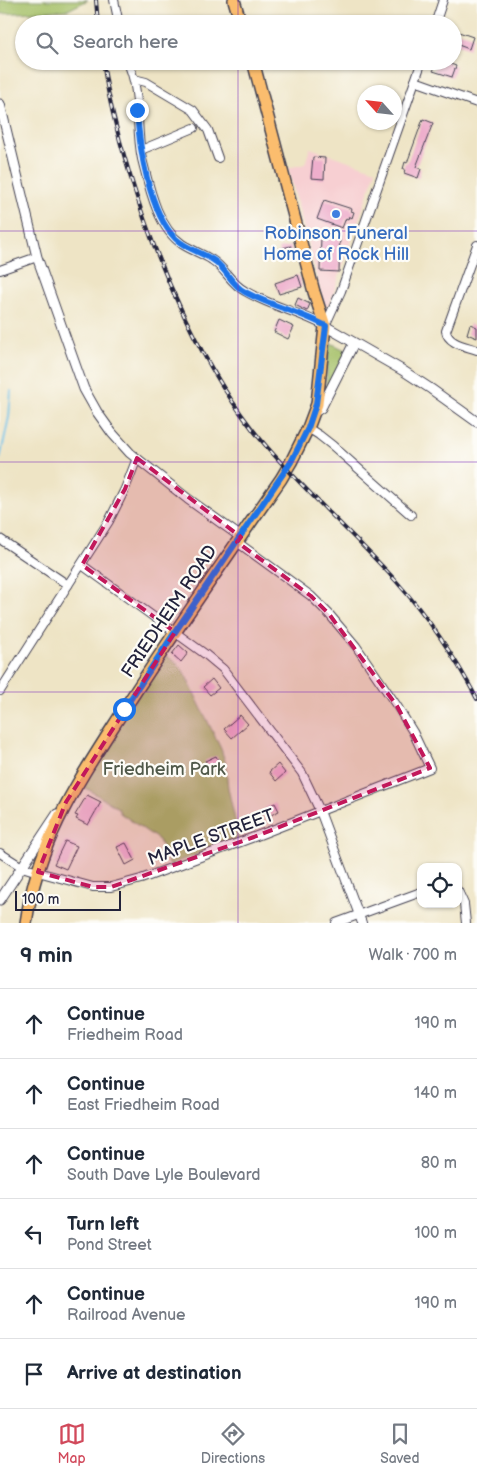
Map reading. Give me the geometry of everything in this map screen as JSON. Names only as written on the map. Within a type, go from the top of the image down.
[{"type":"main road","points":[[234,0],[238,15]]},
{"type":"main road","points":[[255,70],[314,292],[326,326]]},
{"type":"main road","name":"FRIEDHEIM ROAD","points":[[66,802],[175,632],[284,474],[308,428],[314,412],[319,392],[321,355],[326,326]]},
{"type":"main road","points":[[26,923],[46,845],[66,802]]},
{"type":"street","points":[[114,0],[117,15]]},
{"type":"street","points":[[438,15],[443,0]]},
{"type":"street","points":[[130,70],[134,79],[141,150],[155,204],[161,219],[176,238],[182,244],[218,264],[243,291],[326,326],[402,370],[477,422]]},
{"type":"street","points":[[326,326],[341,291],[419,70]]},
{"type":"street","points":[[134,79],[146,82],[193,110],[208,130],[218,158]]},
{"type":"street","points":[[415,81],[477,103]]},
{"type":"street","points":[[0,104],[37,257],[84,388],[97,412],[130,453],[239,539]]},
{"type":"street","points":[[141,150],[194,128]]},
{"type":"street","points":[[477,245],[446,331],[454,342],[477,350]]},
{"type":"street","points":[[1,270],[37,257]]},
{"type":"street","points":[[314,412],[321,408],[354,343]]},
{"type":"street","points":[[308,428],[324,438],[411,515]]},
{"type":"street","points":[[0,691],[109,521],[125,489],[137,458]]},
{"type":"street","points":[[0,539],[68,585]]},
{"type":"street","name":"MAPLE STREET","points":[[0,853],[22,867],[38,872],[93,887],[111,887],[141,879],[430,768],[413,732],[356,646],[311,596],[239,539]]},
{"type":"street","points":[[82,565],[223,669],[302,773],[320,811],[362,923]]},
{"type":"street","name":"FRIEDHEIM ROAD","points":[[0,900],[66,802]]},
{"type":"street","points":[[33,850],[41,845],[46,845]]},
{"type":"street","points":[[336,923],[417,893]]},
{"type":"street","points":[[462,900],[466,923]]},
{"type":"highlighted area","points":[[137,458],[241,537],[237,542],[311,596],[329,614],[397,706],[430,768],[254,837],[111,887],[93,887],[38,872],[66,802],[175,632],[82,565],[125,489]]},
{"type":"shaded area","points":[[310,148],[376,170],[330,303],[327,306],[324,305],[288,168],[305,164]]},
{"type":"green space","points":[[0,0],[88,0],[68,10],[0,14]]},
{"type":"green space","points":[[331,343],[347,351],[327,388],[328,357]]},
{"type":"green space","name":"Friedheim Park","points":[[164,655],[177,663],[185,674],[221,749],[225,761],[228,788],[239,838],[169,865],[159,840],[120,813],[118,808],[81,785]]},
{"type":"building","points":[[462,33],[473,37],[469,49],[462,46]]},
{"type":"building","points":[[434,70],[455,70],[452,77]]},
{"type":"building","points":[[423,119],[433,123],[416,167],[421,169],[418,178],[404,173],[405,169],[403,169]]},
{"type":"building","points":[[313,157],[325,158],[324,179],[311,178]]},
{"type":"building","name":"Robinson Funeral Home of Rock Hill","points":[[324,200],[352,209],[351,211],[354,212],[352,218],[349,216],[348,219],[346,218],[342,228],[317,219]]},
{"type":"building","points":[[321,235],[340,236],[339,272],[320,271]]},
{"type":"building","points":[[291,246],[292,253],[280,256],[278,249]]},
{"type":"building","points":[[298,275],[302,287],[279,294],[275,283]]},
{"type":"building","points":[[298,298],[310,304],[307,311],[295,305]]},
{"type":"building","points":[[279,320],[294,327],[288,339],[274,332]]},
{"type":"building","points":[[470,324],[477,327],[477,338],[467,334]]},
{"type":"building","points":[[179,645],[188,653],[181,662],[172,654]]},
{"type":"building","points":[[212,679],[219,688],[210,695],[203,687]]},
{"type":"building","points":[[240,715],[248,724],[232,738],[224,729]]},
{"type":"building","points":[[216,756],[220,764],[208,769],[205,761]]},
{"type":"building","points":[[278,764],[285,773],[276,781],[269,772]]},
{"type":"building","points":[[87,795],[101,802],[88,825],[76,819],[78,816],[75,815]]},
{"type":"building","points":[[275,803],[279,811],[269,816],[265,808]]},
{"type":"building","points":[[65,841],[77,846],[66,869],[54,864]]},
{"type":"building","points":[[126,843],[135,860],[126,865],[117,847]]},
{"type":"waterway","points":[[0,459],[9,417],[11,391]]},
{"type":"railway","points":[[96,0],[97,15]]},
{"type":"railway","points":[[104,70],[121,145],[153,244],[184,317],[222,386],[267,447],[408,595],[460,668],[477,699]]},
{"type":"place","name":"Robinson Funeral Home of Rock Hill","points":[[336,214]]},
{"type":"route","points":[[124,709],[291,462],[314,412],[319,392],[321,355],[326,326],[243,291],[218,264],[182,244],[167,228],[157,209],[148,178],[141,150],[137,110]]}]
